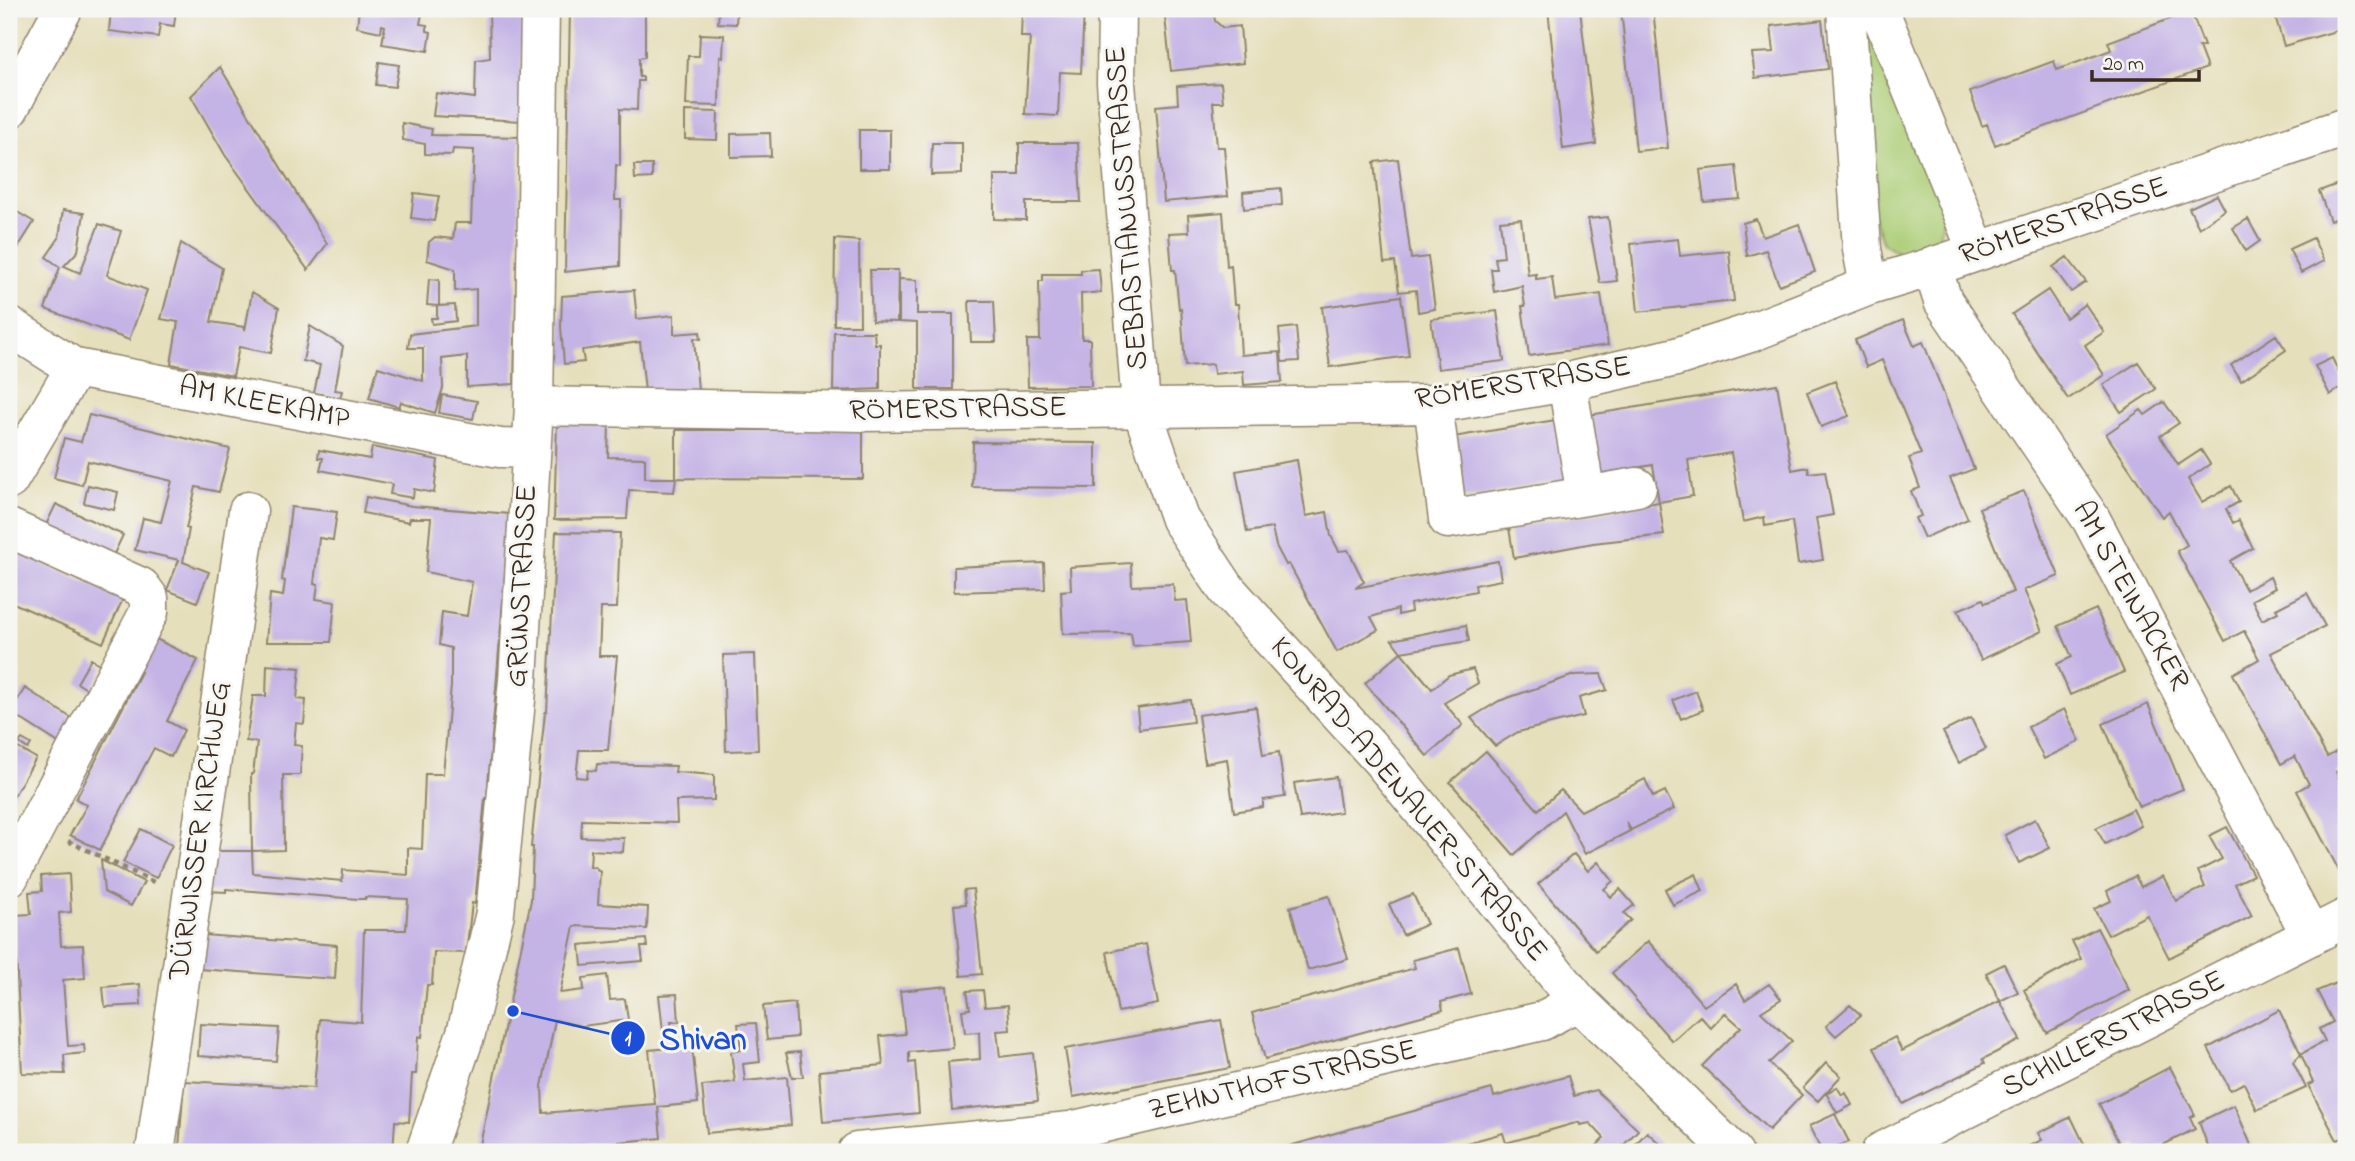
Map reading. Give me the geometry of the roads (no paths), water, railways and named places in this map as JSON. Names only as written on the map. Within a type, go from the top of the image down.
[{"type":"street","points":[[9,108],[63,9]]},
{"type":"street","name":"GRÜNSTRASSE","points":[[425,1152],[466,1033],[495,913],[518,680],[534,406],[540,9]]},
{"type":"street","name":"SEBASTIANUSSTRASSE","points":[[1117,9],[1116,83],[1141,407]]},
{"type":"street","points":[[1846,9],[1862,249],[1869,286]]},
{"type":"street","points":[[1879,9],[1977,251]]},
{"type":"street","name":"RÖMERSTRASSE","points":[[534,406],[862,412],[1433,404],[1567,382],[1676,357],[1750,333],[1869,286],[2346,127]]},
{"type":"street","name":"AM STEINACKER","points":[[1932,267],[1943,301],[2091,519],[2311,936]]},
{"type":"street","name":"AM KLEEKAMP","points":[[9,326],[75,368],[500,448],[531,449]]},
{"type":"street","points":[[9,480],[75,368]]},
{"type":"street","points":[[1567,382],[1586,496]]},
{"type":"street","points":[[1433,404],[1448,519],[1637,487]]},
{"type":"street","name":"KONRAD-ADENAUER-STRASSE","points":[[1141,407],[1180,519],[1227,590],[1382,761],[1578,1001],[1733,1152]]},
{"type":"street","name":"DÜRWISSER KIRCHWEG","points":[[155,1152],[248,510]]},
{"type":"street","points":[[9,528],[141,587],[149,598],[149,612],[9,877]]},
{"type":"street","name":"SCHILLERSTRASSE","points":[[1881,1152],[2346,918]]},
{"type":"street","name":"ZEHNTHOFSTRASSE","points":[[857,1152],[1070,1131],[1542,1021],[1578,1001]]},
{"type":"place","name":"Shivan","points":[[513,1011]]}]
